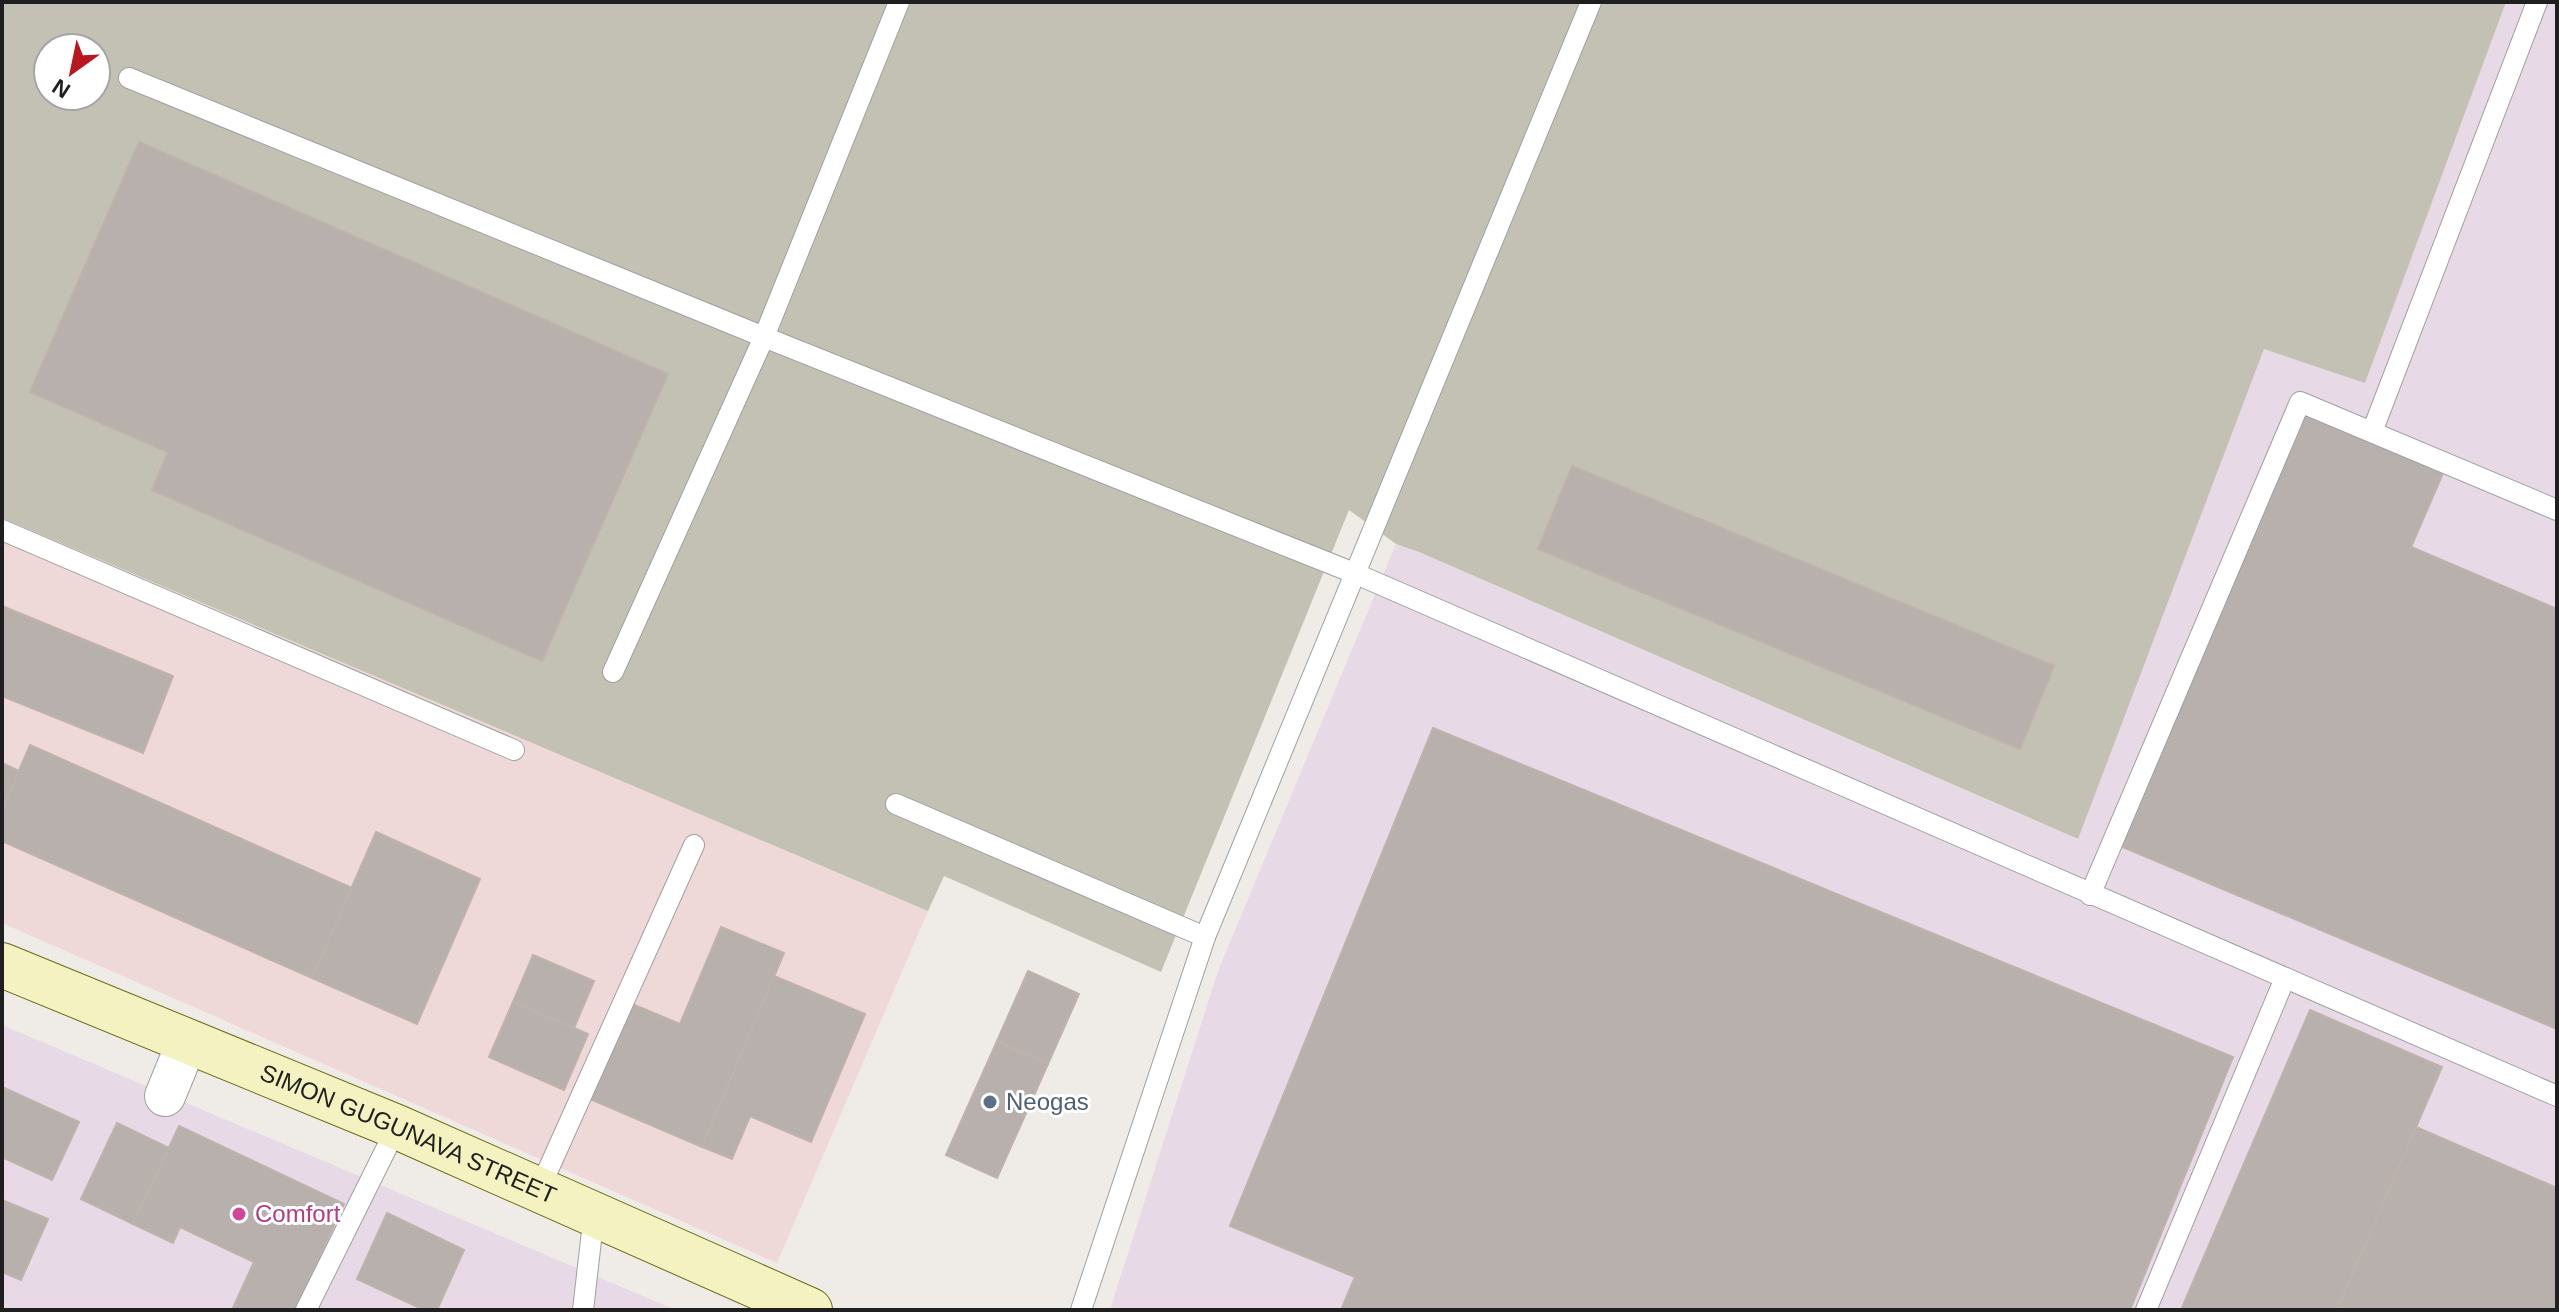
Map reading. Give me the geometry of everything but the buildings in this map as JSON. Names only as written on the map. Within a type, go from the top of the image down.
[{"type":"main road","name":"SIMON GUGUNAVA STREET","points":[[2,965],[397,1127],[810,1310]]},
{"type":"street","points":[[165,1096],[188,1040]]},
{"type":"lane","points":[[613,672],[764,337],[899,2]]},
{"type":"lane","points":[[1103,1310],[1082,1306],[1205,937],[1591,2]]},
{"type":"lane","points":[[2372,432],[2537,2]]},
{"type":"lane","points":[[129,78],[1354,573],[2557,1096]]},
{"type":"lane","points":[[2090,895],[2300,402],[2557,510]]},
{"type":"lane","points":[[2,530],[514,750]]},
{"type":"lane","points":[[896,804],[1205,937]]},
{"type":"lane","points":[[539,1190],[694,845]]},
{"type":"lane","points":[[2146,1310],[2285,978]]},
{"type":"lane","points":[[306,1310],[397,1127]]},
{"type":"lane","points":[[583,1310],[594,1214]]},
{"type":"shaded area","points":[[2,2],[2506,2],[2365,383],[2264,349],[2078,839],[1396,544],[1349,510],[1161,972],[944,876],[928,911],[2,518]]},
{"type":"shaded area","points":[[2506,2],[2557,2],[2557,1310],[1110,1310],[1218,971],[1396,544],[2077,839],[2264,349],[2365,382]]},
{"type":"shaded area","points":[[2,518],[928,911],[777,1263],[2,923]]},
{"type":"shaded area","points":[[2,1025],[676,1310],[2,1310]]},
{"type":"place","name":"Neogas","points":[[990,1102]]},
{"type":"place","name":"Comfort","points":[[239,1214]]}]
